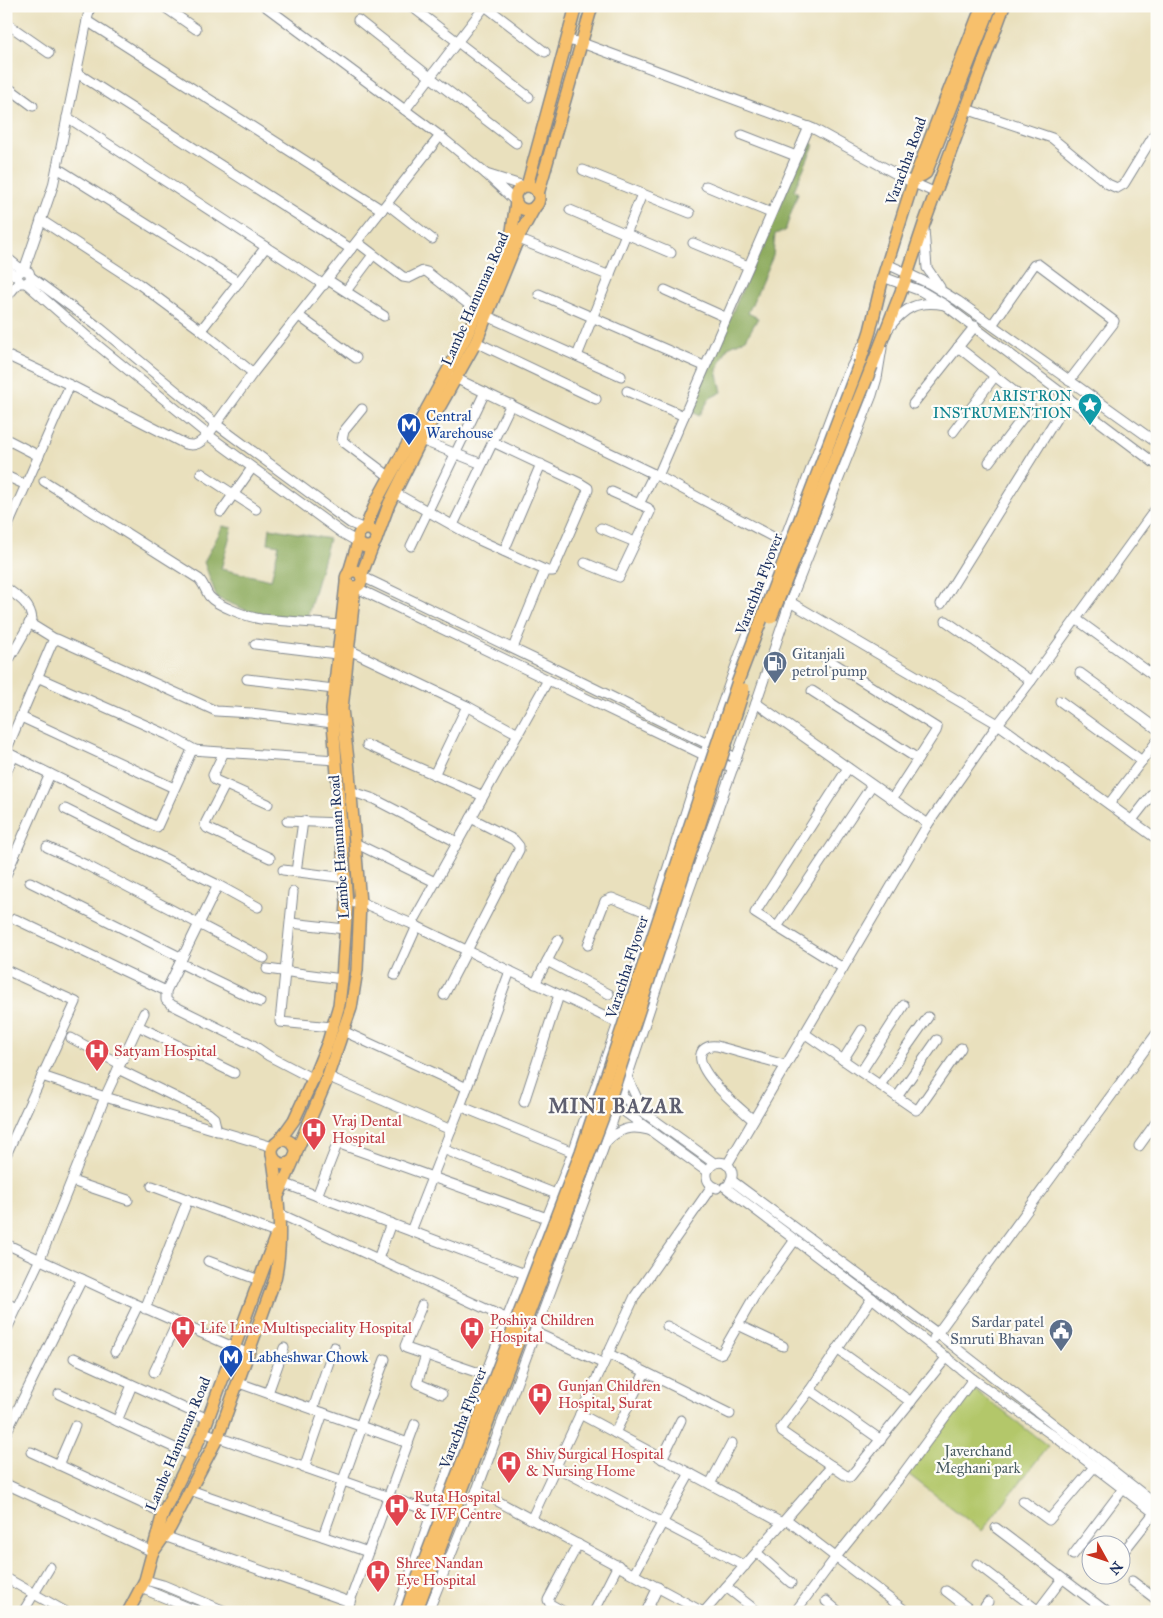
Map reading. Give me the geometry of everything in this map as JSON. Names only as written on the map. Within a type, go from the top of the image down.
[{"type":"main road","points":[[526,186],[576,6]]},
{"type":"main road","name":"Lambe Hanuman Road","points":[[350,581],[361,583],[361,576],[389,504],[451,376],[471,340],[537,200],[592,6]]},
{"type":"main road","name":"Varachha Road","points":[[870,330],[883,276],[913,180],[982,6]]},
{"type":"main road","points":[[913,180],[926,173],[991,6]]},
{"type":"main road","points":[[936,190],[933,178],[994,11],[998,6]]},
{"type":"main road","name":"Varachha Flyover","points":[[416,1612],[610,1096],[752,665],[906,279],[936,190],[1004,6]]},
{"type":"main road","points":[[482,314],[512,231],[516,194],[520,188],[526,186],[534,188],[537,200],[533,208],[525,209],[518,206],[516,202]]},
{"type":"main road","name":"Varachha Flyover","points":[[406,1612],[418,1576],[581,1152],[738,681],[860,362],[870,330]]},
{"type":"main road","points":[[350,581],[358,536],[365,529],[377,500],[451,376]]},
{"type":"main road","points":[[358,542],[365,548],[371,547],[375,542],[373,531],[365,529]]},
{"type":"main road","name":"Lambe Hanuman Road","points":[[274,1147],[294,1120],[350,1008],[356,970],[360,902],[342,709],[340,625],[350,581]]},
{"type":"main road","name":"Lambe Hanuman Road","points":[[278,1195],[327,1076],[338,1029],[347,903],[332,710],[350,581]]},
{"type":"main road","points":[[286,1140],[290,1141],[295,1147],[294,1157],[291,1162],[283,1164],[276,1161],[274,1147],[286,1140]]},
{"type":"main road","points":[[274,1147],[278,1195],[277,1231]]},
{"type":"main road","name":"Lambe Hanuman Road","points":[[128,1612],[143,1584],[164,1513],[203,1432],[277,1231]]},
{"type":"main road","name":"Lambe Hanuman Road","points":[[153,1552],[190,1490],[218,1437],[239,1383],[275,1279],[279,1260],[277,1231]]},
{"type":"street","points":[[6,298],[23,276],[53,186],[90,6]]},
{"type":"street","points":[[163,6],[196,29]]},
{"type":"street","points":[[264,6],[440,136],[516,202]]},
{"type":"street","points":[[411,6],[529,97]]},
{"type":"street","points":[[405,110],[485,6],[545,52]]},
{"type":"street","points":[[358,20],[516,143]]},
{"type":"street","points":[[86,21],[385,207],[432,239]]},
{"type":"street","points":[[6,23],[49,53]]},
{"type":"street","points":[[566,40],[582,43],[809,127],[936,190]]},
{"type":"street","points":[[77,73],[354,246],[373,255],[403,277],[409,278],[423,271],[427,272],[482,314],[621,376]]},
{"type":"street","points":[[6,86],[33,106]]},
{"type":"street","points":[[966,109],[1052,138],[1108,184],[1117,188],[1124,184],[1157,130]]},
{"type":"street","points":[[67,118],[266,247],[326,282],[346,291],[384,316]]},
{"type":"street","points":[[640,504],[684,416],[809,127]]},
{"type":"street","points":[[742,135],[796,156]]},
{"type":"street","points":[[6,356],[70,385],[185,444],[193,446],[199,444],[208,435],[253,373],[440,136]]},
{"type":"street","points":[[57,168],[238,282]]},
{"type":"street","points":[[583,170],[690,213]]},
{"type":"street","points":[[486,174],[526,186]]},
{"type":"street","points":[[706,186],[771,214]]},
{"type":"street","points":[[577,356],[642,194]]},
{"type":"street","points":[[570,210],[671,253]]},
{"type":"street","points":[[41,220],[139,284],[201,330],[253,373]]},
{"type":"street","points":[[924,224],[927,268],[944,292],[1157,444]]},
{"type":"street","points":[[518,239],[610,276]]},
{"type":"street","points":[[692,243],[748,266]]},
{"type":"street","points":[[201,330],[266,247]]},
{"type":"street","points":[[346,291],[373,255]]},
{"type":"street","points":[[6,257],[23,276],[90,339],[208,435],[342,533],[358,542]]},
{"type":"street","points":[[887,264],[921,291],[975,326],[1157,466]]},
{"type":"street","points":[[992,326],[1034,265],[1038,264],[1114,322],[1069,381]]},
{"type":"street","points":[[6,269],[23,276],[100,328],[216,424],[350,523],[365,529]]},
{"type":"street","points":[[883,276],[906,279],[944,292]]},
{"type":"street","points":[[666,290],[726,317]]},
{"type":"street","points":[[539,294],[704,366]]},
{"type":"street","points":[[428,1612],[477,1490],[605,1144],[686,899],[790,602],[872,396],[884,336],[900,315],[914,306],[925,302],[945,305]]},
{"type":"street","points":[[299,316],[356,358]]},
{"type":"street","points":[[913,404],[975,326]]},
{"type":"street","points":[[397,1612],[432,1512],[573,1152],[599,1080],[704,755],[741,651],[844,381],[854,358],[870,330]]},
{"type":"street","points":[[471,340],[596,399]]},
{"type":"street","points":[[958,347],[1031,406],[989,462]]},
{"type":"street","points":[[451,376],[656,475],[783,543],[810,553]]},
{"type":"street","points":[[953,432],[995,376]]},
{"type":"street","points":[[7,524],[70,385]]},
{"type":"street","points":[[627,391],[684,416]]},
{"type":"street","points":[[411,546],[485,392]]},
{"type":"street","points":[[940,604],[1068,398]]},
{"type":"street","points":[[453,525],[511,404]]},
{"type":"street","points":[[362,409],[344,432],[342,440],[390,477]]},
{"type":"street","points":[[6,439],[39,456]]},
{"type":"street","points":[[421,440],[482,464]]},
{"type":"street","points":[[395,492],[479,540],[550,572],[554,569],[588,490],[586,486],[493,442]]},
{"type":"street","points":[[504,552],[541,464]]},
{"type":"street","points":[[221,512],[252,468]]},
{"type":"street","points":[[201,473],[256,509]]},
{"type":"street","points":[[6,476],[26,485]]},
{"type":"street","points":[[44,482],[199,579],[204,584],[209,596],[221,605],[261,620],[340,625]]},
{"type":"street","points":[[585,563],[619,577],[650,510],[612,492]]},
{"type":"street","points":[[727,1165],[928,824],[998,724],[1157,507]]},
{"type":"street","points":[[602,528],[635,542]]},
{"type":"street","points":[[513,648],[545,570]]},
{"type":"street","points":[[361,576],[513,648],[736,758]]},
{"type":"street","points":[[350,581],[548,680],[733,768]]},
{"type":"street","points":[[6,588],[27,604],[31,611],[32,619],[6,665]]},
{"type":"street","points":[[790,602],[998,724],[1157,839]]},
{"type":"street","points":[[1076,619],[1157,678]]},
{"type":"street","points":[[946,621],[1031,681]]},
{"type":"street","points":[[29,623],[55,639],[216,711],[251,713],[333,723]]},
{"type":"street","points":[[6,772],[9,753],[21,717],[55,639]]},
{"type":"street","points":[[255,644],[341,649],[467,706],[518,734]]},
{"type":"street","points":[[824,657],[937,728],[892,799]]},
{"type":"street","points":[[1080,673],[1157,729]]},
{"type":"street","points":[[37,677],[168,735],[195,750],[336,760]]},
{"type":"street","points":[[247,679],[334,689]]},
{"type":"street","points":[[395,975],[435,882],[548,680]]},
{"type":"street","points":[[812,691],[918,759]]},
{"type":"street","points":[[1060,702],[1142,761]]},
{"type":"street","points":[[756,703],[928,824]]},
{"type":"street","points":[[434,775],[467,706]]},
{"type":"street","points":[[21,717],[174,788]]},
{"type":"street","points":[[1109,804],[1157,741]]},
{"type":"street","points":[[367,745],[483,796]]},
{"type":"street","points":[[9,753],[157,827],[192,750],[195,750]]},
{"type":"street","points":[[224,752],[213,777],[218,782],[268,804]]},
{"type":"street","points":[[843,968],[755,912],[848,768]]},
{"type":"street","points":[[6,876],[50,774]]},
{"type":"street","points":[[225,785],[205,826],[270,858]]},
{"type":"street","points":[[777,927],[872,785]]},
{"type":"street","points":[[1132,820],[1157,788]]},
{"type":"street","points":[[350,791],[374,799],[457,842]]},
{"type":"street","points":[[65,809],[218,885],[258,907]]},
{"type":"street","points":[[444,995],[519,850],[519,846],[514,840],[471,818]]},
{"type":"street","points":[[287,821],[340,823]]},
{"type":"street","points":[[296,872],[303,821]]},
{"type":"street","points":[[355,843],[435,882]]},
{"type":"street","points":[[47,847],[264,958]]},
{"type":"street","points":[[283,870],[346,878]]},
{"type":"street","points":[[30,882],[260,1002]]},
{"type":"street","points":[[218,885],[166,991],[166,1000],[172,1005],[253,1045],[269,1056],[314,1079]]},
{"type":"street","points":[[293,892],[280,1022],[338,1029],[467,1088]]},
{"type":"street","points":[[588,945],[606,901],[609,898],[653,915]]},
{"type":"street","points":[[347,903],[360,902],[415,925],[618,1023]]},
{"type":"street","points":[[15,920],[166,991]]},
{"type":"street","points":[[291,923],[346,929]]},
{"type":"street","points":[[535,984],[558,940]]},
{"type":"street","points":[[546,961],[609,994]]},
{"type":"street","points":[[267,969],[342,979]]},
{"type":"street","points":[[6,970],[76,1002],[6,1155]]},
{"type":"street","points":[[411,1231],[510,971]]},
{"type":"street","points":[[524,1102],[559,995]]},
{"type":"street","points":[[861,1072],[904,1004]]},
{"type":"street","points":[[6,1331],[40,1260],[105,1097],[144,1013]]},
{"type":"street","points":[[880,1085],[928,1017]]},
{"type":"street","points":[[138,1026],[234,1073]]},
{"type":"street","points":[[843,1060],[862,1030]]},
{"type":"street","points":[[804,1033],[918,1110],[961,1048]]},
{"type":"street","points":[[929,1344],[1157,1033]]},
{"type":"street","points":[[71,1038],[119,1066],[208,1113],[214,1118],[216,1130]]},
{"type":"street","points":[[897,1097],[937,1040]]},
{"type":"street","points":[[753,1120],[715,1084],[700,1060],[701,1053],[706,1047],[712,1045],[785,1065]]},
{"type":"street","points":[[42,1076],[105,1097],[274,1147]]},
{"type":"street","points":[[327,1076],[451,1130]]},
{"type":"street","points":[[627,1077],[643,1112]]},
{"type":"street","points":[[599,1080],[714,1164]]},
{"type":"street","points":[[595,1091],[707,1172]]},
{"type":"street","points":[[460,1106],[573,1152]]},
{"type":"street","points":[[1138,1146],[1157,1121]]},
{"type":"street","points":[[605,1144],[612,1136],[624,1129],[639,1127],[651,1130]]},
{"type":"street","points":[[317,1196],[336,1147],[340,1144],[547,1218]]},
{"type":"street","points":[[443,1149],[556,1194]]},
{"type":"street","points":[[722,1162],[732,1172],[728,1183],[719,1188],[712,1186],[707,1180],[707,1172],[714,1164],[722,1162]]},
{"type":"street","points":[[72,1180],[128,1200]]},
{"type":"street","points":[[728,1183],[937,1334],[1156,1511]]},
{"type":"street","points":[[728,1183],[795,1240],[872,1298],[973,1379],[1156,1511]]},
{"type":"street","points":[[283,1184],[525,1274]]},
{"type":"street","points":[[152,1186],[277,1231]]},
{"type":"street","points":[[532,1518],[635,1296],[712,1186]]},
{"type":"street","points":[[115,1352],[142,1307],[188,1200]]},
{"type":"street","points":[[278,1213],[507,1318],[602,1364]]},
{"type":"street","points":[[378,1259],[391,1223]]},
{"type":"street","points":[[667,1326],[721,1354],[724,1352],[754,1297],[795,1240]]},
{"type":"street","points":[[6,1244],[234,1349],[249,1354]]},
{"type":"street","points":[[208,1261],[259,1280]]},
{"type":"street","points":[[6,1433],[82,1279]]},
{"type":"street","points":[[872,1298],[810,1390],[781,1429],[850,1477],[946,1357]]},
{"type":"street","points":[[6,1303],[17,1308]]},
{"type":"street","points":[[422,1305],[405,1346],[407,1349],[486,1375]]},
{"type":"street","points":[[154,1372],[177,1323]]},
{"type":"street","points":[[738,1325],[783,1346]]},
{"type":"street","points":[[313,1409],[334,1347]]},
{"type":"street","points":[[268,1393],[284,1348]]},
{"type":"street","points":[[837,1349],[911,1402]]},
{"type":"street","points":[[607,1353],[730,1414]]},
{"type":"street","points":[[426,1355],[417,1383],[442,1394]]},
{"type":"street","points":[[74,1358],[208,1419]]},
{"type":"street","points":[[323,1536],[344,1482],[361,1426],[385,1359]]},
{"type":"street","points":[[615,1433],[645,1372]]},
{"type":"street","points":[[795,1612],[836,1557],[902,1475],[973,1379]]},
{"type":"street","points":[[239,1383],[408,1443]]},
{"type":"street","points":[[117,1421],[132,1385]]},
{"type":"street","points":[[810,1390],[881,1440]]},
{"type":"street","points":[[59,1394],[192,1456]]},
{"type":"street","points":[[304,1468],[323,1413]]},
{"type":"street","points":[[580,1414],[662,1459],[784,1521],[836,1557],[907,1612]]},
{"type":"street","points":[[662,1459],[682,1420]]},
{"type":"street","points":[[346,1612],[415,1424]]},
{"type":"street","points":[[58,1465],[75,1426]]},
{"type":"street","points":[[203,1432],[432,1512]]},
{"type":"street","points":[[710,1484],[732,1443]]},
{"type":"street","points":[[31,1452],[164,1513]]},
{"type":"street","points":[[477,1490],[532,1518],[699,1611],[726,1587],[832,1466]]},
{"type":"street","points":[[556,1467],[745,1566]]},
{"type":"street","points":[[1023,1500],[1049,1520],[1094,1467]]},
{"type":"street","points":[[634,1574],[664,1523],[690,1473]]},
{"type":"street","points":[[6,1484],[153,1552]]},
{"type":"street","points":[[1073,1555],[1123,1489]]},
{"type":"street","points":[[190,1490],[368,1552]]},
{"type":"street","points":[[1130,1544],[1156,1511]]},
{"type":"street","points":[[996,1528],[1107,1612]]},
{"type":"street","points":[[164,1536],[350,1602]]},
{"type":"street","points":[[564,1612],[550,1604],[548,1600],[578,1544]]},
{"type":"street","points":[[757,1553],[791,1584]]},
{"type":"street","points":[[977,1564],[1038,1611],[1062,1579]]},
{"type":"street","points":[[594,1612],[618,1565]]},
{"type":"street","points":[[23,1612],[50,1567]]},
{"type":"street","points":[[6,1578],[66,1612]]},
{"type":"street","points":[[1132,1581],[1157,1600]]},
{"type":"street","points":[[143,1584],[199,1612]]},
{"type":"street","points":[[143,1584],[163,1585],[228,1612]]},
{"type":"street","points":[[646,1612],[658,1587]]},
{"type":"street","points":[[726,1587],[758,1612]]},
{"type":"street","points":[[946,1591],[973,1612]]},
{"type":"street","points":[[826,1601],[839,1612]]},
{"type":"street","points":[[981,1612],[988,1602]]},
{"type":"green space","points":[[807,141],[814,145],[794,190],[798,193],[785,231],[775,234],[773,256],[748,313],[758,318],[746,339],[728,347],[717,370],[722,392],[710,398],[699,416],[690,410]]},
{"type":"green space","points":[[223,526],[232,528],[221,569],[271,580],[279,545],[268,543],[270,528],[329,539],[307,618],[256,614],[217,598],[204,562]]},
{"type":"green space","name":"Javerchand Meghani park","points":[[974,1389],[1048,1446],[982,1531],[908,1474]]},
{"type":"place","name":"ARISTRON INSTRUMENTION","points":[[1090,426]]},
{"type":"place","name":"Central Warehouse","points":[[409,446]]},
{"type":"place","name":"Gitanjali petrol pump","points":[[775,684]]},
{"type":"place","name":"Satyam Hospital","points":[[97,1072]]},
{"type":"place","name":"Vraj Dental Hospital","points":[[314,1151]]},
{"type":"place","name":"Life Line Multispeciality Hospital","points":[[183,1349]]},
{"type":"place","name":"Poshiya Children Hospital","points":[[472,1350]]},
{"type":"place","name":"Sardar patel Smruti Bhavan","points":[[1061,1352]]},
{"type":"place","name":"Labheshwar Chowk","points":[[231,1378]]},
{"type":"place","name":"Gunjan Children Hospital, Surat","points":[[540,1416]]},
{"type":"place","name":"Shiv Surgical Hospital & Nursing Home","points":[[509,1484]]},
{"type":"place","name":"Ruta Hospital & IVF Centre","points":[[397,1527]]},
{"type":"place","name":"Shree Nandan Eye Hospital","points":[[378,1593]]},
{"type":"district","name":"MINI BAZAR","points":[[616,1106]]}]
